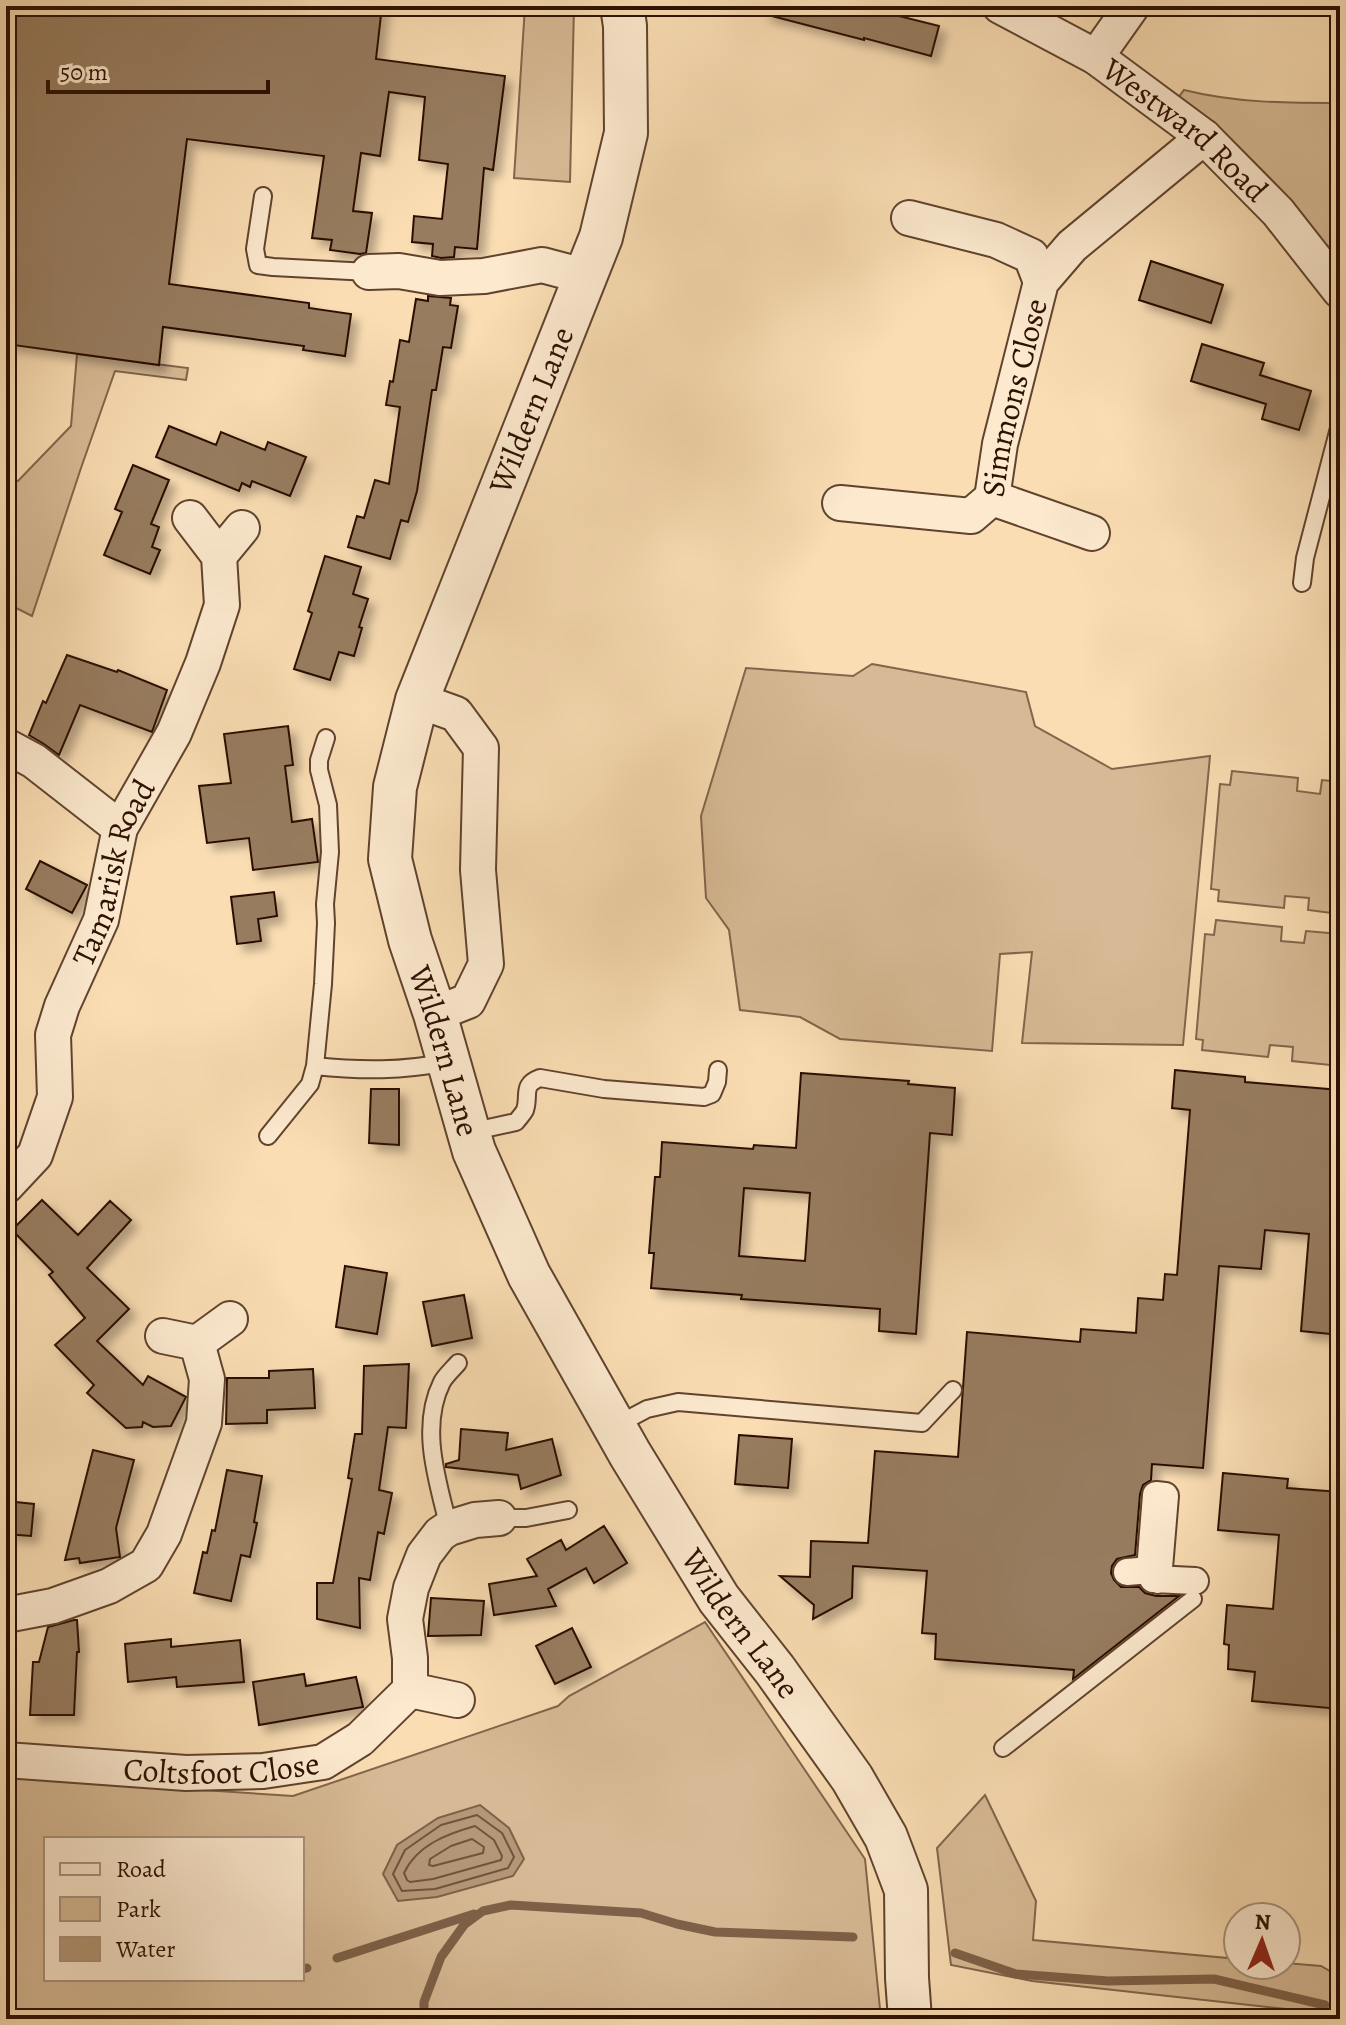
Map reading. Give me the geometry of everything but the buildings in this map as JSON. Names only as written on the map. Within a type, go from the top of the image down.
[{"type":"street","name":"Wildern Lane","points":[[622,6],[626,133],[601,237],[417,700],[395,787],[390,859],[410,940],[435,1014],[474,1151],[529,1275],[614,1427],[719,1599],[775,1670],[852,1778],[886,1837],[906,1890],[910,2019]]},
{"type":"street","name":"Westward Road","points":[[1000,6],[1096,57],[1204,137],[1278,212],[1340,291]]},
{"type":"street","points":[[1096,57],[1132,6]]},
{"type":"street","name":"Simmons Close","points":[[840,503],[971,516],[992,498],[1000,444],[1041,282],[1072,246],[1204,137]]},
{"type":"street","name":"Simmons Close","points":[[909,218],[996,240],[1031,256],[1041,282]]},
{"type":"street","points":[[387,262],[440,278],[484,276],[542,265],[584,276]]},
{"type":"street","points":[[992,498],[1092,533]]},
{"type":"street","points":[[190,518],[219,556],[242,528]]},
{"type":"street","name":"Tamarisk Road","points":[[6,1186],[35,1155],[55,1097],[53,1035],[62,1006],[101,920],[120,828],[174,733],[203,663],[222,605],[219,556]]},
{"type":"street","points":[[417,700],[456,714],[481,748],[478,870],[486,964],[468,1001],[435,1014]]},
{"type":"street","points":[[6,746],[34,761],[120,828]]},
{"type":"street","points":[[163,1336],[197,1343],[230,1319]]},
{"type":"street","points":[[6,1615],[53,1606],[109,1586],[146,1565],[164,1534],[204,1423],[207,1379],[197,1343]]},
{"type":"street","points":[[457,1700],[410,1690],[405,1619],[411,1588],[424,1555],[440,1534],[475,1520],[499,1518]]},
{"type":"street","points":[[1150,1579],[1194,1590]]},
{"type":"street","name":"Coltsfoot Close","points":[[6,1760],[186,1773],[263,1771],[323,1762],[360,1739],[410,1690]]},
{"type":"lane","points":[[263,196],[255,249],[258,265],[387,262]]},
{"type":"lane","points":[[1302,583],[1307,548],[1339,428],[1340,340]]},
{"type":"lane","points":[[268,1136],[310,1084],[315,1066],[330,852],[328,805],[319,770],[326,738]]},
{"type":"lane","points":[[315,1066],[395,1070],[448,1062]]},
{"type":"lane","points":[[469,1133],[516,1122],[525,1110],[528,1087],[540,1078],[604,1089],[704,1097],[712,1094],[718,1070]]},
{"type":"lane","points":[[449,1528],[432,1458],[431,1435],[434,1404],[443,1380],[458,1363]]},
{"type":"lane","points":[[614,1427],[647,1409],[678,1402],[922,1423],[953,1390]]},
{"type":"lane","points":[[499,1518],[526,1518],[568,1510]]},
{"type":"lane","points":[[1003,1748],[1194,1590]]},
{"type":"green space","points":[[525,6],[574,6],[570,182],[514,178]]},
{"type":"green space","points":[[1184,90],[1242,100],[1340,103],[1340,278],[1178,98]]},
{"type":"green space","points":[[77,354],[188,368],[186,380],[115,371],[32,616],[6,603],[6,480],[18,481],[71,426]]},
{"type":"green space","points":[[872,664],[1026,692],[1035,726],[1112,769],[1210,756],[1183,1045],[1022,1043],[1032,952],[1000,954],[992,1051],[840,1039],[800,1017],[740,1010],[729,930],[706,898],[701,816],[746,668],[853,676]]},
{"type":"green space","points":[[1232,771],[1298,778],[1297,791],[1320,794],[1322,780],[1340,782],[1340,914],[1308,910],[1309,898],[1285,896],[1284,908],[1218,901],[1219,890],[1211,889],[1220,784],[1230,785]]},
{"type":"green space","points":[[1216,920],[1282,927],[1281,941],[1304,943],[1306,931],[1340,934],[1340,1066],[1292,1061],[1293,1047],[1270,1045],[1268,1057],[1202,1050],[1203,1040],[1196,1039],[1205,934],[1214,935]]},
{"type":"green space","points":[[705,1622],[865,1859],[881,2019],[6,2019],[6,1777],[293,1796],[558,1706],[569,1696]]},
{"type":"green space","points":[[985,1795],[1036,1901],[1033,1940],[1222,1958],[1222,1981],[1302,1981],[1302,1964],[1321,1966],[1340,1977],[1340,2015],[1032,1981],[951,1965],[937,1848]]},
{"type":"water","points":[[480,1805],[509,1828],[524,1859],[513,1876],[437,1897],[398,1901],[383,1874],[397,1845],[438,1818]]},
{"type":"waterway","points":[[424,2019],[424,2002],[441,1957],[464,1925],[483,1911],[511,1905],[641,1913],[715,1932],[853,1937]]},
{"type":"waterway","points":[[337,1958],[474,1914]]},
{"type":"waterway","points":[[955,1953],[1016,1974],[1108,1981],[1214,1979],[1325,2005]]}]
